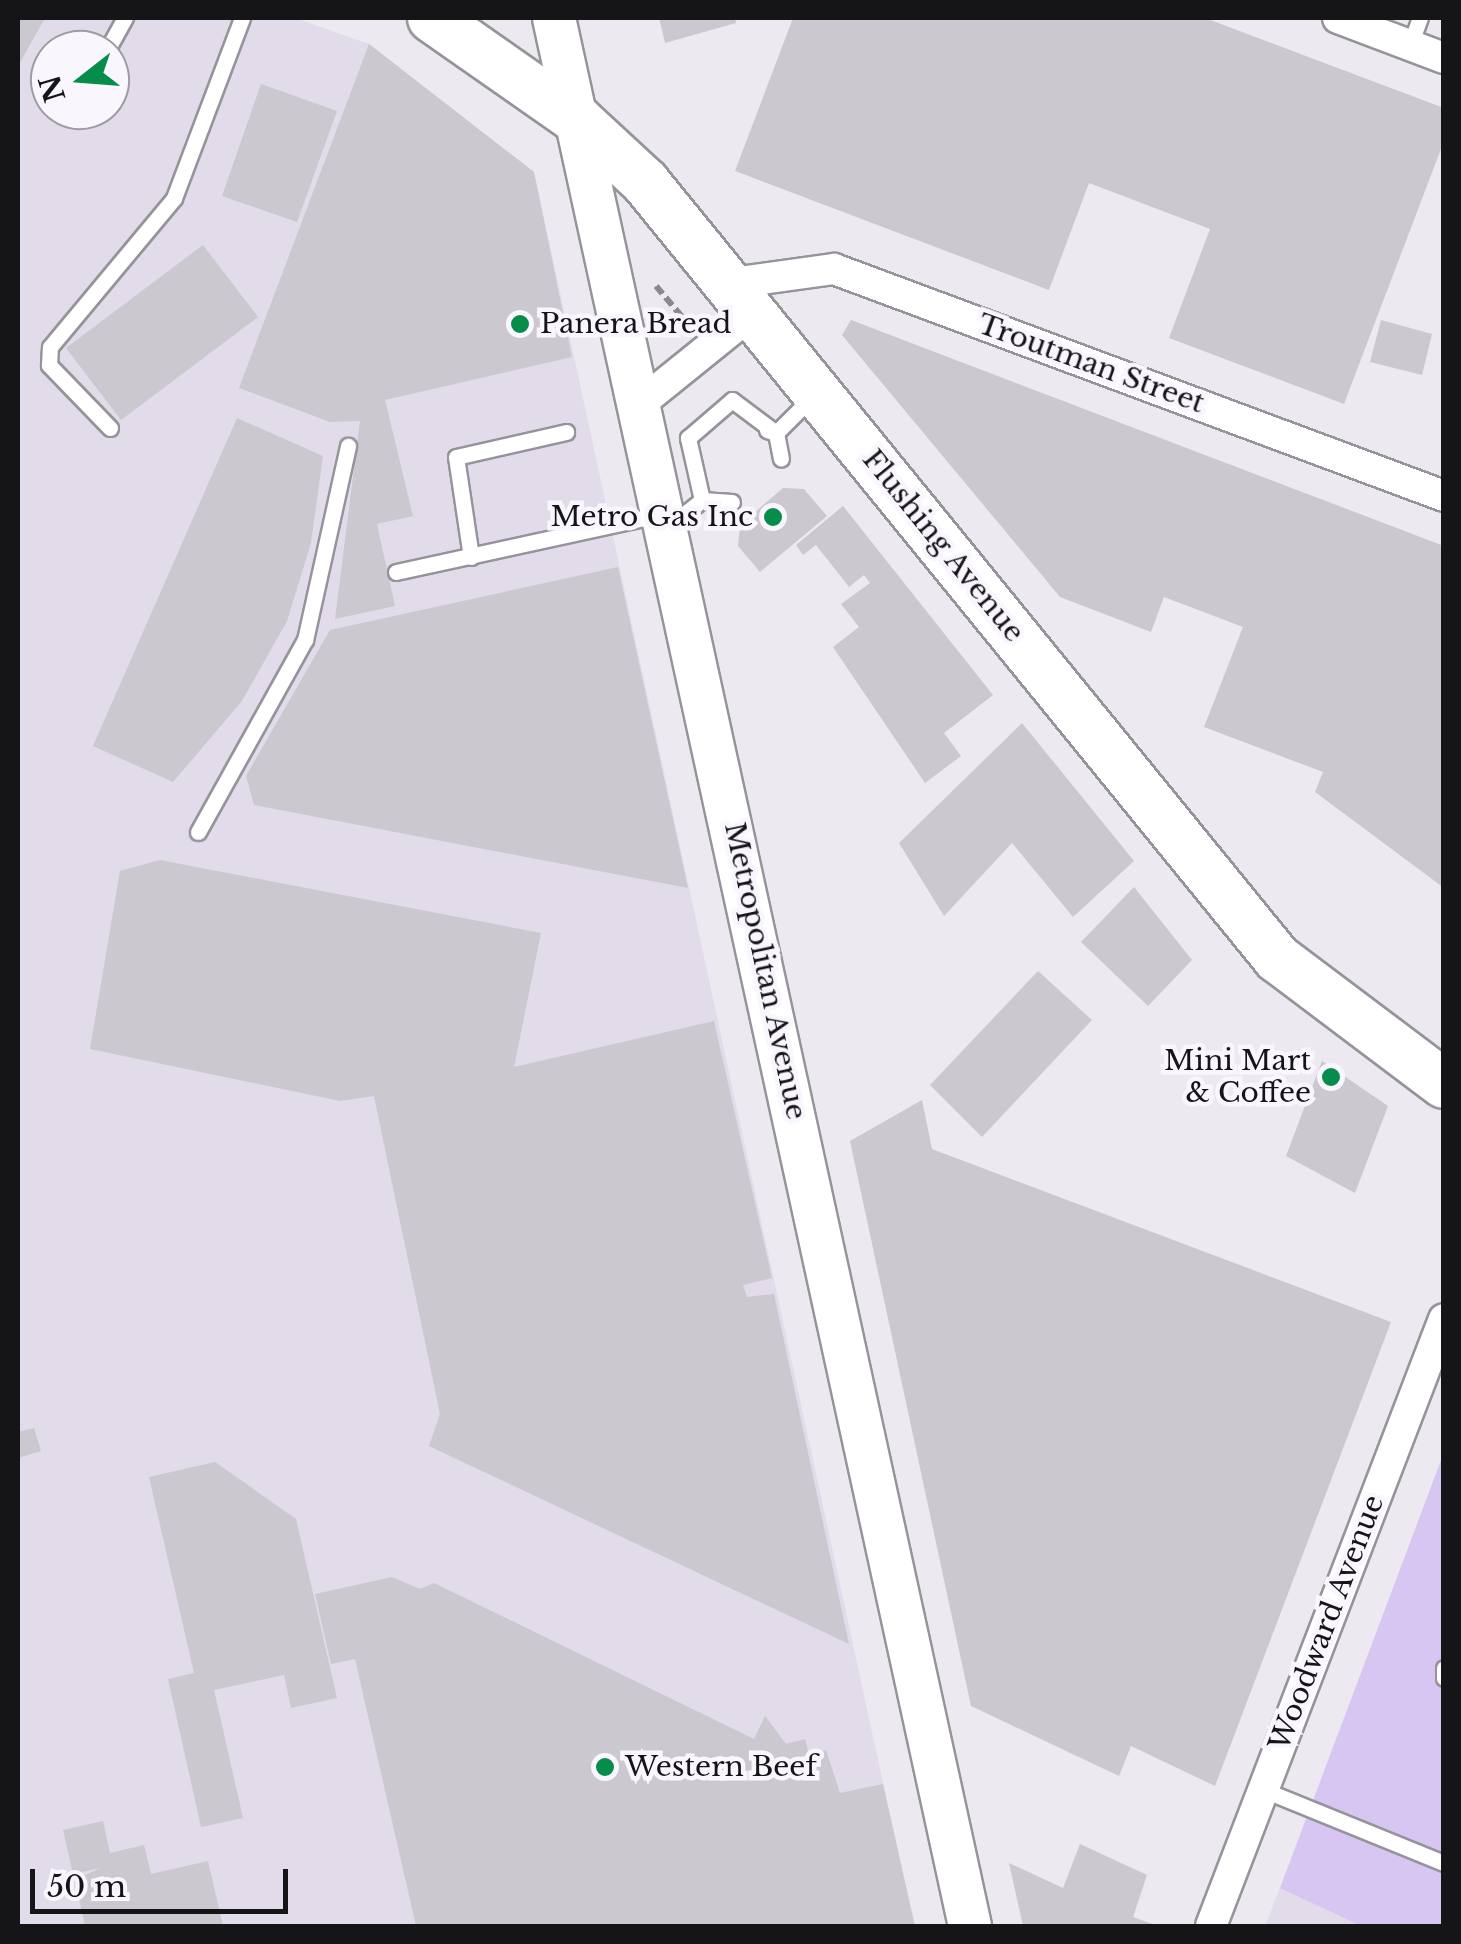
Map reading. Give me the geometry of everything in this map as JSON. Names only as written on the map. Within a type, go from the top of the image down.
[{"type":"main road","name":"Flushing Avenue","points":[[432,18],[580,121],[744,296],[1277,958],[1444,1084]]},
{"type":"main road","name":"Metropolitan Avenue","points":[[554,18],[642,402],[679,513],[970,1926]]},
{"type":"street","points":[[1338,18],[1415,31],[1444,58]]},
{"type":"street","name":"Troutman Street","points":[[744,296],[834,269],[1444,496]]},
{"type":"street","points":[[642,402],[744,296]]},
{"type":"street","name":"Woodward Avenue","points":[[1211,1926],[1444,1319]]},
{"type":"lane","points":[[110,428],[49,366],[50,346],[174,198],[242,18]]},
{"type":"lane","points":[[776,433],[818,391]]},
{"type":"lane","points":[[679,513],[688,438],[732,400],[776,433],[781,459]]},
{"type":"lane","points":[[754,427],[776,433]]},
{"type":"lane","points":[[470,557],[456,457],[566,432]]},
{"type":"lane","points":[[198,832],[305,640],[348,446]]},
{"type":"lane","points":[[679,513],[707,469]]},
{"type":"lane","points":[[396,572],[732,502]]},
{"type":"lane","points":[[1444,1668],[1444,1678]]},
{"type":"lane","points":[[1264,1790],[1444,1863]]},
{"type":"path","points":[[656,286],[696,334]]},
{"type":"shaded area","points":[[18,18],[295,18],[369,44],[534,172],[914,1926],[18,1926]]},
{"type":"shaded area","points":[[1443,1455],[1443,1926],[1361,1926],[1280,1888]]},
{"type":"shaded area","points":[[1280,1888],[1361,1926],[1265,1926]]},
{"type":"building","points":[[18,18],[45,18],[38,30],[30,30],[30,45],[18,66]]},
{"type":"building","points":[[659,18],[735,18],[736,23],[665,43]]},
{"type":"building","points":[[793,18],[1205,18],[1444,108],[1444,141],[1344,404],[1169,338],[1210,229],[1089,183],[1049,290],[735,171]]},
{"type":"building","points":[[369,44],[534,172],[572,357],[385,400],[413,516],[377,524],[395,606],[335,619],[360,421],[330,422],[239,388]]},
{"type":"building","points":[[261,84],[337,111],[297,222],[222,196]]},
{"type":"building","points":[[203,245],[258,317],[121,420],[66,348]]},
{"type":"building","points":[[851,320],[1444,546],[1444,888],[1315,792],[1323,772],[1204,727],[1243,627],[1164,597],[1151,632],[1060,597],[842,335]]},
{"type":"building","points":[[1381,320],[1432,334],[1422,375],[1370,362]]},
{"type":"building","points":[[237,418],[323,456],[311,543],[287,621],[242,701],[173,782],[93,746]]},
{"type":"building","points":[[783,488],[804,489],[827,516],[760,572],[738,546],[740,525]]},
{"type":"building","points":[[843,506],[993,695],[944,733],[961,756],[925,783],[833,647],[859,627],[841,604],[870,583],[864,575],[849,587],[816,545],[803,555],[796,545]]},
{"type":"building","points":[[618,567],[688,888],[254,805],[246,776],[330,630]]},
{"type":"building","points":[[1022,723],[1134,861],[1073,917],[1012,843],[944,916],[899,843]]},
{"type":"building","points":[[160,860],[541,933],[514,1067],[714,1021],[772,1278],[743,1285],[747,1297],[774,1294],[849,1644],[429,1446],[440,1414],[374,1096],[340,1101],[90,1049],[120,871]]},
{"type":"building","points":[[1134,887],[1192,960],[1148,1006],[1081,942]]},
{"type":"building","points":[[1038,971],[1092,1020],[982,1137],[930,1085]]},
{"type":"building","points":[[1322,1061],[1388,1106],[1355,1193],[1286,1156]]},
{"type":"building","points":[[922,1100],[932,1149],[1391,1322],[1215,1786],[1131,1746],[1119,1776],[971,1706],[850,1141]]},
{"type":"building","points":[[34,1428],[41,1451],[18,1458],[18,1432]]},
{"type":"building","points":[[215,1462],[296,1519],[337,1698],[291,1708],[284,1675],[214,1690],[243,1818],[201,1827],[168,1679],[194,1673],[149,1477]]},
{"type":"building","name":"Western Beef","points":[[392,1577],[420,1589],[434,1583],[754,1739],[765,1716],[786,1744],[805,1739],[809,1754],[826,1750],[840,1793],[883,1784],[915,1926],[416,1926],[355,1659],[331,1664],[315,1594]]},
{"type":"building","points":[[103,1821],[110,1853],[144,1845],[151,1874],[208,1861],[223,1926],[85,1926],[75,1880],[100,1868],[73,1874],[63,1830]]},
{"type":"building","points":[[1080,1844],[1147,1875],[1133,1917],[1158,1926],[1023,1926],[1009,1863],[1063,1888]]},
{"type":"place","name":"Panera Bread","points":[[520,324]]},
{"type":"place","name":"Metro Gas Inc","points":[[773,517]]},
{"type":"place","name":"Mini Mart & Coffee","points":[[1331,1077]]},
{"type":"place","name":"Western Beef","points":[[605,1767]]}]
